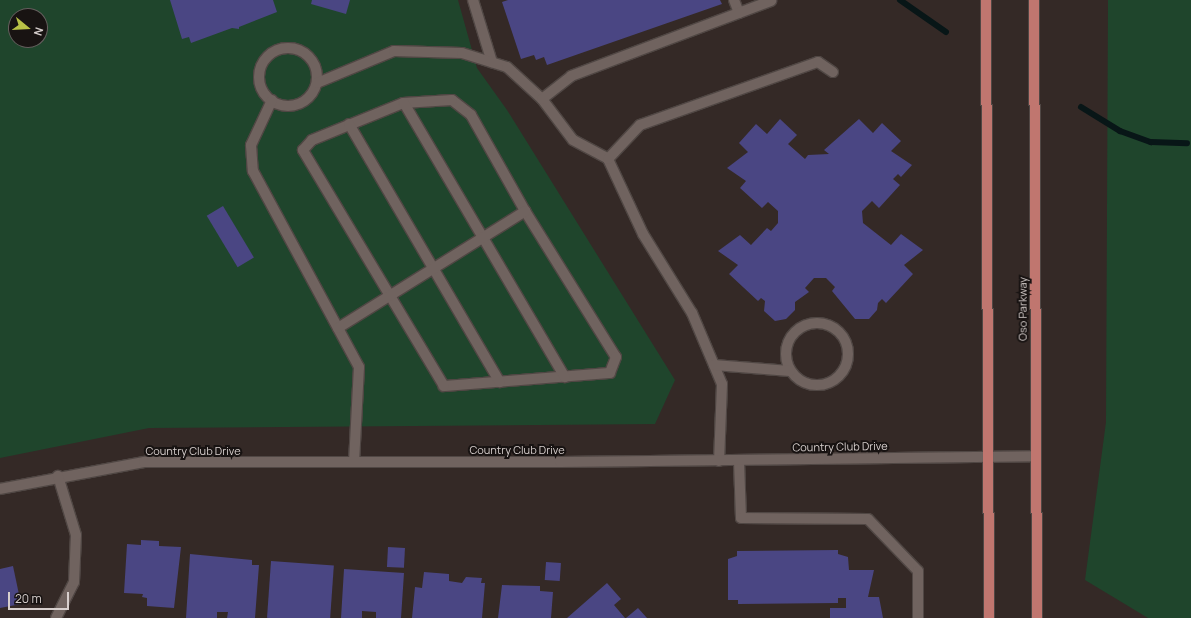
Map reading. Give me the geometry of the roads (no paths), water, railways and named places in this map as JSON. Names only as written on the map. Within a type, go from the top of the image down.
[{"type":"main road","points":[[986,0],[989,618]]},
{"type":"main road","name":"Oso Parkway","points":[[1034,0],[1037,618]]},
{"type":"street","points":[[472,0],[492,62]]},
{"type":"street","points":[[734,0],[739,13]]},
{"type":"street","points":[[542,99],[571,76],[771,1]]},
{"type":"street","points":[[283,48],[302,51],[309,56],[317,74],[317,83],[313,92],[299,104],[280,105],[264,94],[258,76],[266,58],[283,48]]},
{"type":"street","points":[[317,83],[394,51],[462,53],[508,67],[542,99],[573,140],[608,159],[643,234],[692,314],[722,384],[719,461]]},
{"type":"street","points":[[608,159],[640,125],[818,62],[833,72]]},
{"type":"street","points":[[272,100],[251,145],[253,171],[359,367],[354,462]]},
{"type":"street","points":[[452,100],[471,115],[524,211],[616,357],[610,373],[444,386],[303,150],[312,140],[404,103],[452,100]]},
{"type":"street","points":[[404,103],[481,238],[566,377]]},
{"type":"street","points":[[349,124],[500,382]]},
{"type":"street","points":[[338,328],[524,211]]},
{"type":"street","points":[[714,365],[790,371],[806,383],[827,384],[843,371],[848,351],[846,341],[832,326],[822,322],[802,326],[788,340],[785,350],[790,371]]},
{"type":"street","name":"Country Club Drive","points":[[0,489],[58,476],[144,462],[719,461],[988,458],[1036,456]]},
{"type":"street","points":[[739,460],[741,518],[868,519],[918,571],[918,618]]},
{"type":"street","points":[[56,618],[74,582],[76,535],[58,476]]},
{"type":"waterway","points":[[900,0],[946,32]]},
{"type":"waterway","points":[[1081,107],[1120,131],[1151,142],[1187,143]]}]
